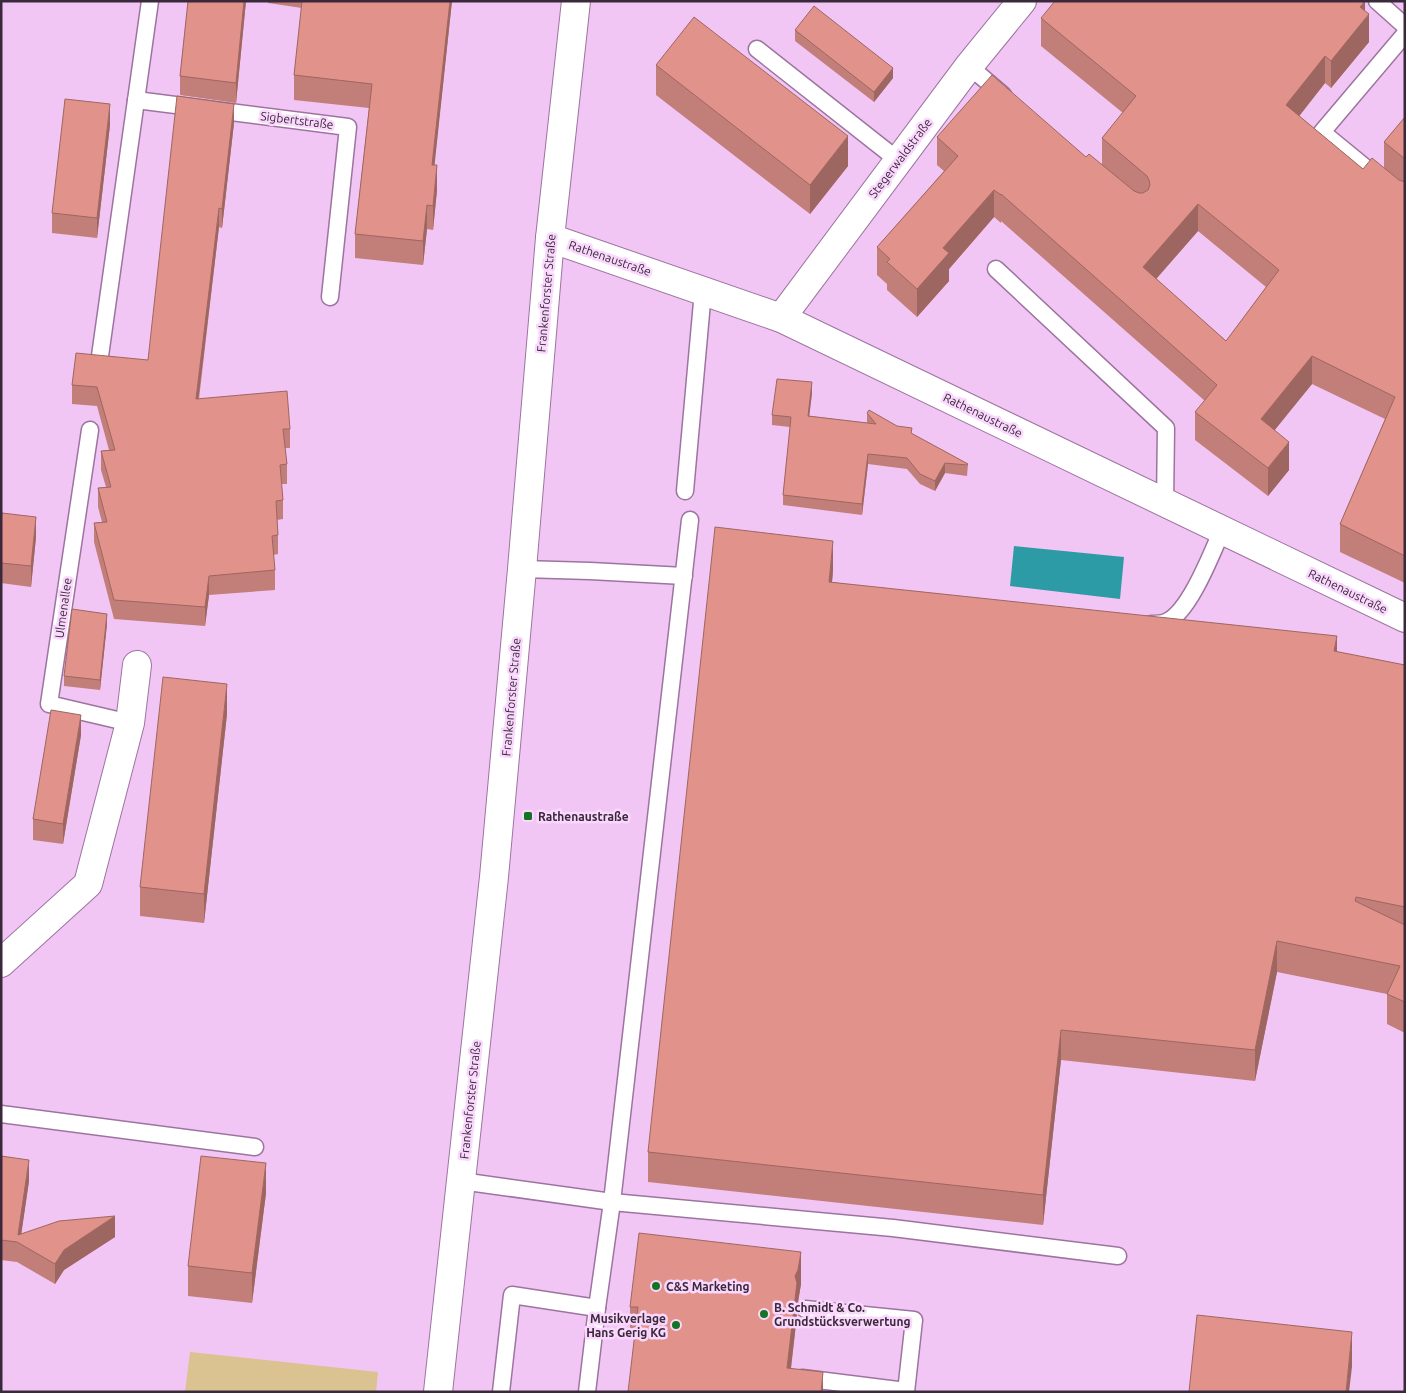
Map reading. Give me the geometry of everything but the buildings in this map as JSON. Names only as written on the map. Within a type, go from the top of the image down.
[{"type":"street","name":"Frankenforster Straße","points":[[438,1392],[494,877],[550,238],[576,1]]},
{"type":"street","name":"Stegerwaldstraße","points":[[781,318],[969,66],[1022,1]]},
{"type":"street","name":"Rathenaustraße","points":[[550,238],[781,318],[1405,618]]},
{"type":"street","points":[[1,963],[88,884],[130,723],[137,665]]},
{"type":"lane","points":[[99,363],[150,1]]},
{"type":"lane","points":[[1377,1],[1405,26]]},
{"type":"lane","points":[[1405,34],[1322,132],[1405,200]]},
{"type":"lane","points":[[757,49],[898,160]]},
{"type":"lane","points":[[969,66],[1013,104]]},
{"type":"lane","name":"Sigbertstraße","points":[[136,100],[348,127],[330,298]]},
{"type":"lane","points":[[996,268],[1166,428],[1165,503]]},
{"type":"lane","points":[[685,491],[703,291]]},
{"type":"lane","name":"Ulmenallee","points":[[90,430],[49,704],[130,723]]},
{"type":"lane","points":[[587,1392],[612,1202],[690,520]]},
{"type":"lane","points":[[1135,625],[1167,622],[1184,607],[1195,590],[1222,530]]},
{"type":"lane","points":[[522,569],[684,576]]},
{"type":"lane","points":[[1,1114],[256,1147]]},
{"type":"lane","points":[[461,1181],[612,1202],[893,1228],[1118,1256]]},
{"type":"lane","points":[[500,1392],[512,1295],[597,1308]]},
{"type":"lane","points":[[801,1378],[906,1391],[914,1320],[805,1308]]},
{"type":"shaded area","points":[[1014,546],[1124,557],[1120,599],[1010,586]]},
{"type":"shaded area","points":[[190,1352],[378,1372],[376,1392],[185,1392]]},
{"type":"place","name":"Rathenaustraße","points":[[528,816]]},
{"type":"place","name":"C&S Marketing","points":[[656,1286]]},
{"type":"place","name":"B. Schmidt & Co. Grundstücksverwertung","points":[[764,1314]]},
{"type":"place","name":"Musikverlage Hans Gerig KG","points":[[676,1325]]}]
